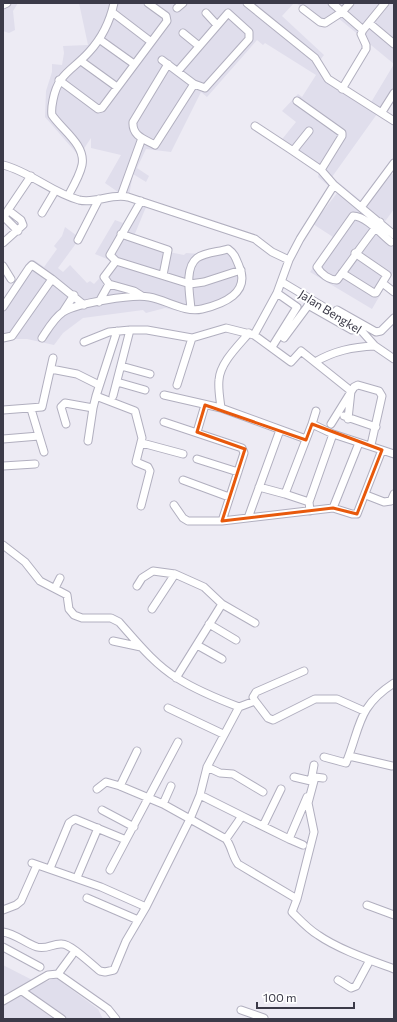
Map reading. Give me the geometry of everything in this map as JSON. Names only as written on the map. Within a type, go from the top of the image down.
[{"type":"street","points":[[3,5],[7,3]]},
{"type":"street","points":[[68,196],[82,166],[83,156],[80,149],[52,115],[55,88],[65,72],[80,61],[99,39],[112,12],[114,3]]},
{"type":"street","points":[[59,80],[100,110],[167,19],[166,16],[148,3]]},
{"type":"street","points":[[246,3],[316,58],[326,77],[342,90],[382,112],[394,121]]},
{"type":"street","points":[[332,3],[363,30]]},
{"type":"street","points":[[303,9],[322,23],[328,22],[342,12],[350,3]]},
{"type":"street","points":[[342,90],[366,49],[366,45],[361,34],[385,3]]},
{"type":"street","points":[[112,12],[150,42]]},
{"type":"street","points":[[206,12],[217,25]]},
{"type":"street","points":[[178,72],[228,13],[249,32],[250,36],[207,86],[201,88],[194,84],[178,72],[165,62],[133,122],[132,129],[135,134],[155,146],[194,84]]},
{"type":"street","points":[[369,23],[394,44]]},
{"type":"street","points":[[183,33],[199,46]]},
{"type":"street","points":[[99,39],[134,64]]},
{"type":"street","points":[[80,61],[117,87]]},
{"type":"street","points":[[382,112],[394,93]]},
{"type":"street","points":[[296,100],[342,134],[321,170]]},
{"type":"street","points":[[255,126],[321,170],[334,185],[362,206],[394,235]]},
{"type":"street","points":[[293,151],[309,131]]},
{"type":"street","points":[[121,196],[142,138]]},
{"type":"street","points":[[362,206],[394,162]]},
{"type":"street","points":[[3,165],[17,169],[53,190],[81,200],[121,196],[255,239],[272,252],[289,260]]},
{"type":"street","points":[[18,231],[4,217],[31,176]]},
{"type":"street","points":[[221,408],[219,380],[221,371],[234,350],[251,334],[277,293],[289,260],[300,239],[334,185]]},
{"type":"street","points":[[42,213],[53,190]]},
{"type":"street","points":[[78,240],[98,199]]},
{"type":"street","points":[[140,201],[110,255],[116,261],[190,284],[204,282],[241,270]]},
{"type":"street","points":[[3,243],[23,225],[23,222],[8,210]]},
{"type":"street","points":[[380,222],[375,228],[355,253],[337,280],[332,280],[320,272],[317,267],[353,216],[357,216],[375,228],[391,242]]},
{"type":"street","points":[[121,234],[168,250],[163,275]]},
{"type":"street","points":[[116,261],[104,277],[109,284],[134,291],[142,296],[191,309],[201,309],[232,298],[239,291],[242,283],[241,270],[233,253],[228,249],[198,257],[192,263],[190,284],[191,309]]},
{"type":"street","points":[[342,273],[376,293],[387,275],[355,253]]},
{"type":"street","points":[[3,266],[11,279]]},
{"type":"street","points":[[3,307],[31,266],[52,279],[84,304]]},
{"type":"street","points":[[3,338],[12,336],[52,279]]},
{"type":"street","name":"Jalan Bengkel","points":[[282,282],[309,303],[359,328],[375,346],[394,359]]},
{"type":"street","points":[[98,302],[109,284]]},
{"type":"street","points":[[385,285],[394,292]]},
{"type":"street","points":[[272,347],[297,307],[277,293]]},
{"type":"street","points":[[42,338],[63,312],[74,295]]},
{"type":"street","points":[[63,312],[84,304],[142,296]]},
{"type":"street","points":[[284,338],[309,303]]},
{"type":"street","points":[[333,308],[376,332],[391,327],[394,318]]},
{"type":"street","points":[[84,342],[100,335],[116,331],[147,330],[192,338],[226,328],[251,334],[272,347],[291,362],[300,351],[351,391]]},
{"type":"street","points":[[113,396],[130,330]]},
{"type":"street","points":[[88,441],[96,396],[116,331]]},
{"type":"street","points":[[177,385],[192,338]]},
{"type":"street","points":[[314,362],[329,354],[350,347],[375,346]]},
{"type":"street","points":[[3,410],[39,409],[44,405],[53,358]]},
{"type":"street","points":[[121,366],[150,374]]},
{"type":"street","points":[[51,369],[77,374],[99,385]]},
{"type":"street","points":[[117,382],[145,390]]},
{"type":"street","points":[[331,424],[351,391],[358,385],[379,391],[382,396],[371,445]]},
{"type":"street","points":[[348,419],[351,391]]},
{"type":"street","points":[[164,395],[221,408],[306,439]]},
{"type":"street","points":[[96,396],[135,411],[142,443],[136,462],[148,467],[150,471],[141,506]]},
{"type":"street","points":[[66,424],[61,407],[62,404],[65,403],[93,408]]},
{"type":"street","points":[[197,432],[205,405]]},
{"type":"street","points":[[30,409],[44,452]]},
{"type":"street","points":[[286,494],[316,411]]},
{"type":"street","points":[[338,413],[348,419],[376,427]]},
{"type":"street","points":[[164,422],[242,448],[244,453],[222,521]]},
{"type":"street","points":[[312,424],[333,434],[394,454]]},
{"type":"street","points":[[248,518],[280,430]]},
{"type":"street","points":[[310,511],[309,502],[333,434]]},
{"type":"street","points":[[3,439],[39,436]]},
{"type":"street","points":[[142,443],[183,454]]},
{"type":"street","points":[[333,508],[359,443]]},
{"type":"street","points":[[174,505],[183,518],[188,521],[222,521],[333,508],[352,514],[358,514],[382,450]]},
{"type":"street","points":[[197,459],[238,472]]},
{"type":"street","points":[[3,466],[35,464]]},
{"type":"street","points":[[183,480],[229,497]]},
{"type":"street","points":[[259,487],[309,502]]},
{"type":"street","points":[[366,495],[384,502],[390,501],[394,494]]},
{"type":"street","points":[[3,545],[25,562],[40,581],[67,595],[69,609],[74,615],[82,618],[111,618],[119,622],[141,647],[176,678],[208,695],[239,707]]},
{"type":"street","points":[[137,586],[142,578],[153,571],[175,574],[204,587],[222,604],[255,623]]},
{"type":"street","points":[[152,609],[175,574]]},
{"type":"street","points":[[55,588],[60,578]]},
{"type":"street","points":[[176,678],[222,604]]},
{"type":"street","points":[[209,624],[236,640]]},
{"type":"street","points":[[113,641],[141,647]]},
{"type":"street","points":[[197,645],[222,659]]},
{"type":"street","points":[[304,671],[256,692],[253,697],[268,718],[274,720],[315,699],[337,699],[364,711]]},
{"type":"street","points":[[324,757],[346,763],[364,711],[381,691],[394,682]]},
{"type":"street","points":[[3,932],[14,934],[37,946],[48,947],[58,944],[66,944],[100,971],[105,972],[114,970],[126,941],[146,907],[190,819],[200,795],[207,767],[223,734],[239,707],[256,701]]},
{"type":"street","points":[[168,708],[223,734]]},
{"type":"street","points":[[110,870],[178,742]]},
{"type":"street","points":[[120,786],[137,751]]},
{"type":"street","points":[[348,756],[392,766]]},
{"type":"street","points":[[290,839],[306,798],[314,765]]},
{"type":"street","points":[[207,767],[220,772],[233,774],[263,792]]},
{"type":"street","points":[[294,777],[311,781]]},
{"type":"street","points":[[323,778],[315,777],[308,803],[314,832],[297,899],[292,912],[307,927],[318,935],[370,960],[394,968]]},
{"type":"street","points":[[97,789],[106,782],[120,786],[163,804],[226,839],[231,846],[233,858],[238,864],[297,899]]},
{"type":"street","points":[[163,804],[171,786]]},
{"type":"street","points":[[263,826],[281,789]]},
{"type":"street","points":[[200,795],[303,845]]},
{"type":"street","points":[[102,810],[134,827]]},
{"type":"street","points":[[226,839],[242,816]]},
{"type":"street","points":[[51,866],[72,820],[79,819],[126,840]]},
{"type":"street","points":[[78,875],[98,828]]},
{"type":"street","points":[[3,910],[16,905],[21,901],[35,864],[101,887],[146,907]]},
{"type":"street","points":[[87,898],[138,920]]},
{"type":"street","points":[[367,905],[394,915]]},
{"type":"street","points":[[3,947],[40,968]]},
{"type":"street","points":[[58,974],[72,955]]},
{"type":"street","points":[[338,980],[351,988],[356,986],[370,960]]},
{"type":"street","points":[[3,1001],[48,975],[58,974],[108,1009],[116,1019]]},
{"type":"street","points":[[22,991],[62,1019]]},
{"type":"street","points":[[241,1010],[265,1019]]},
{"type":"highlighted area","points":[[205,405],[306,440],[312,424],[382,450],[357,514],[333,508],[222,521],[245,449],[197,432]]},
{"type":"shaded area","points":[[3,3],[18,3],[13,11],[15,30],[9,33],[3,31]]},
{"type":"shaded area","points":[[79,3],[294,3],[282,16],[324,55],[320,60],[327,74],[370,104],[394,64],[394,96],[385,113],[394,119],[394,126],[377,114],[332,177],[365,204],[389,172],[394,175],[394,209],[381,227],[394,239],[394,271],[372,309],[310,272],[333,237],[313,224],[337,193],[318,177],[320,169],[279,143],[296,122],[282,111],[298,94],[302,97],[316,75],[265,43],[263,45],[257,40],[207,97],[201,92],[171,152],[146,149],[137,168],[149,176],[146,182],[133,174],[129,195],[118,192],[105,183],[121,155],[91,148],[91,138],[79,156],[45,117],[46,91],[52,72],[52,64],[62,65],[64,53],[63,46],[88,45]]},
{"type":"shaded area","points":[[296,3],[394,3],[394,64],[332,13],[322,23]]},
{"type":"shaded area","points":[[136,203],[146,207],[134,236],[169,252],[184,255],[186,253],[201,254],[219,248],[236,256],[243,267],[244,273],[239,291],[203,310],[178,311],[165,308],[146,313],[143,310],[83,318],[63,333],[54,345],[27,339],[3,338],[3,300],[28,262],[34,260],[44,267],[57,249],[54,246],[62,236],[65,227],[80,238],[58,268],[63,272],[70,265],[87,283],[90,281],[94,284],[110,267],[112,261],[95,254],[115,220],[123,223]]},
{"type":"shaded area","points":[[3,965],[40,984],[56,978],[98,1009],[103,1019],[3,1019]]}]
